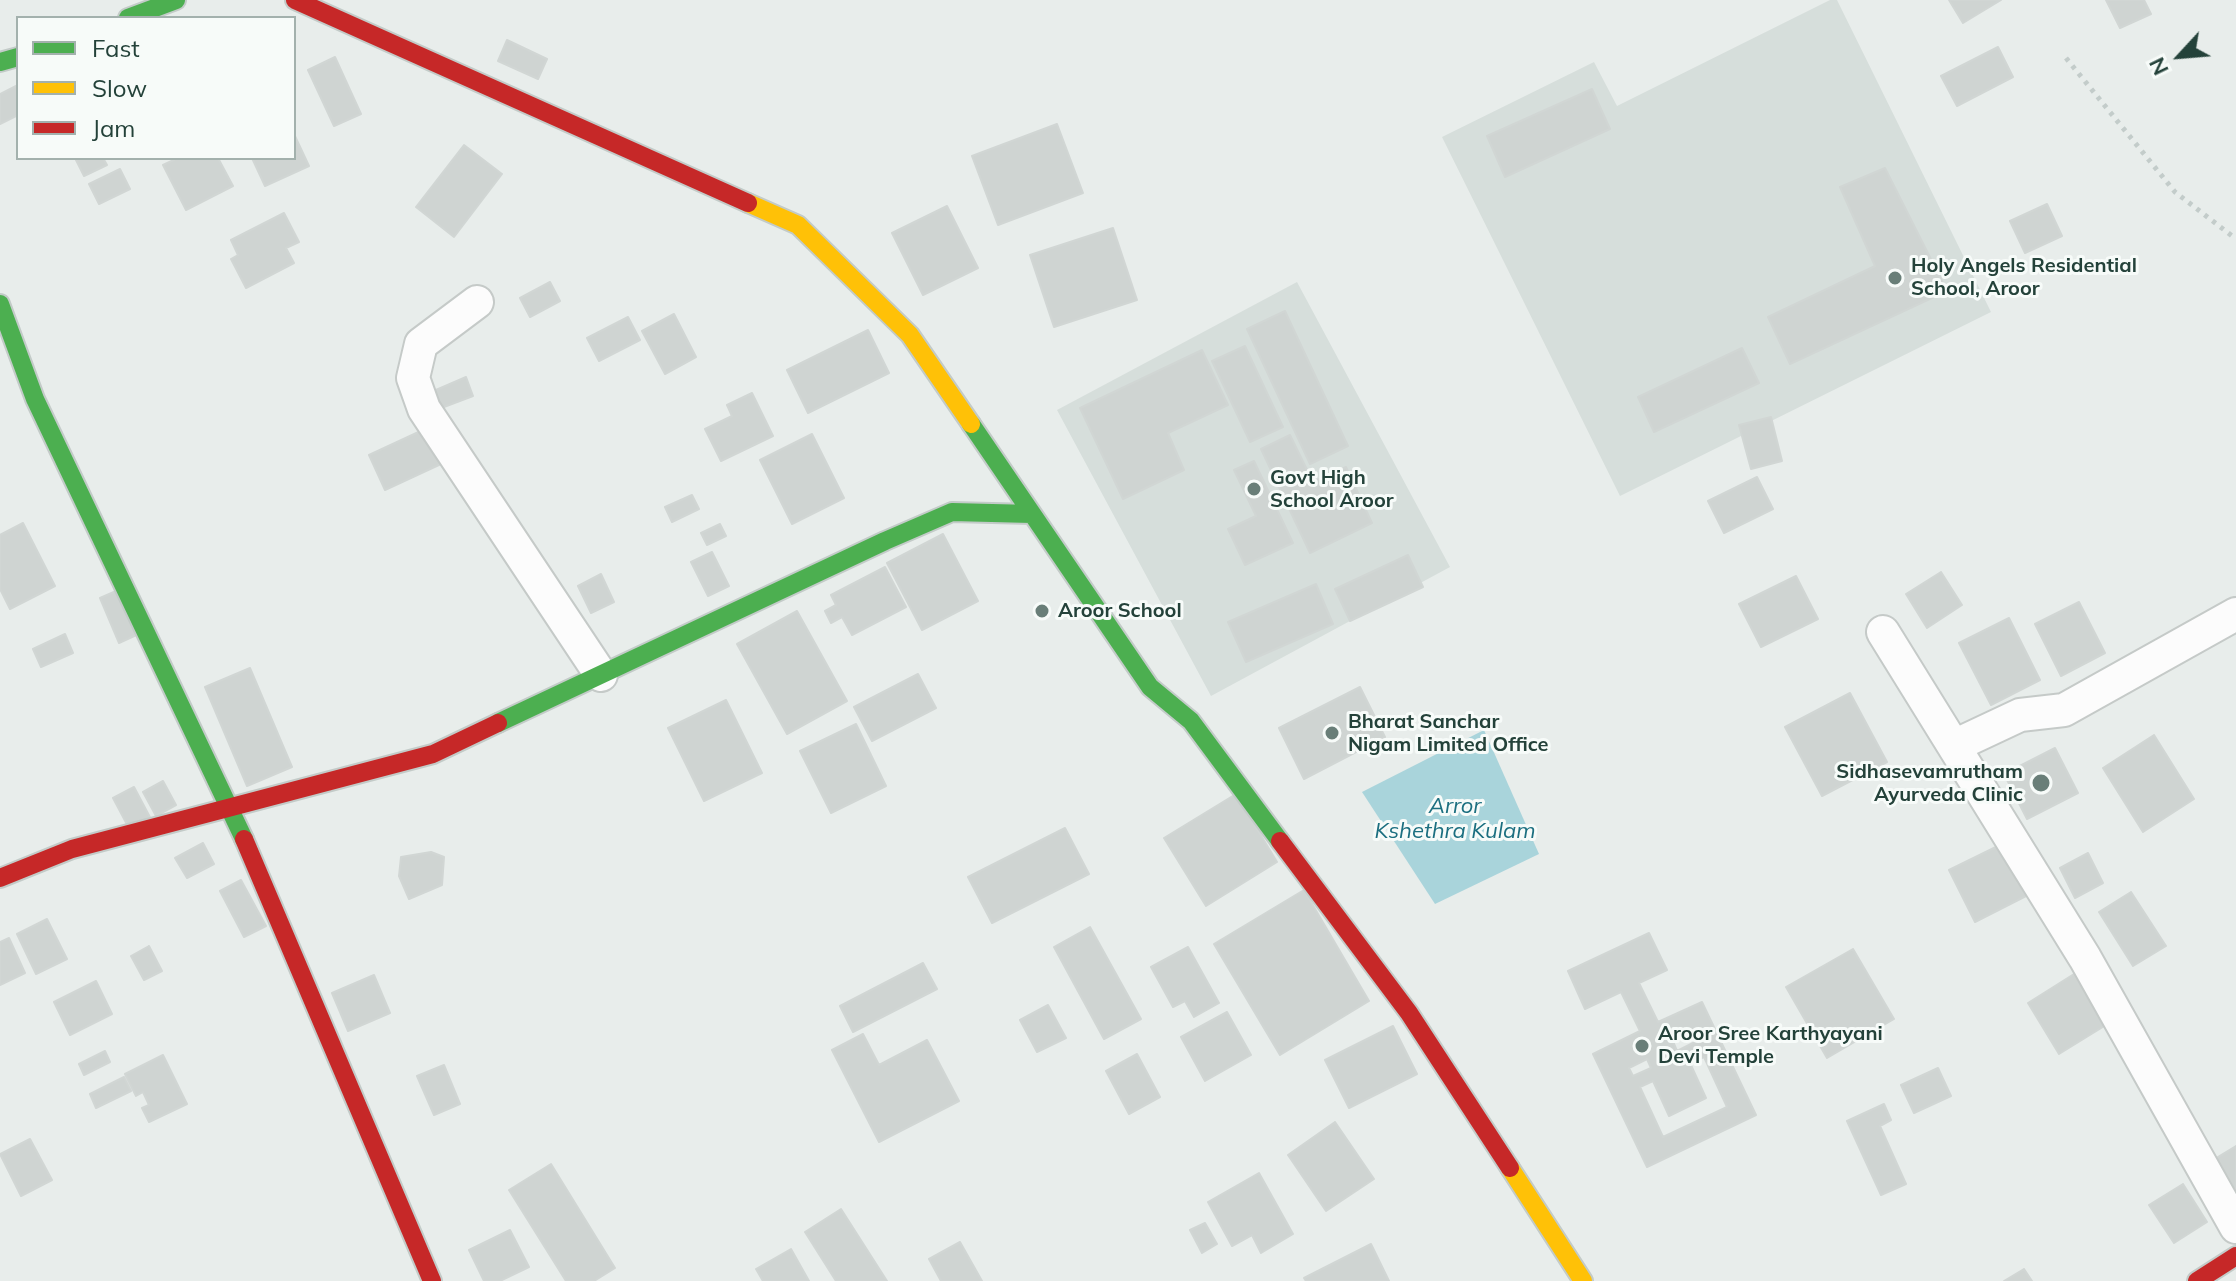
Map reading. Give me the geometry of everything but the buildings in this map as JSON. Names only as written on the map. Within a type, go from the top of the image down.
[{"type":"main road","points":[[133,16],[176,0]]},
{"type":"main road","points":[[295,0],[798,225],[910,335],[1150,687],[1191,721],[1409,1013],[1583,1281]]},
{"type":"main road","points":[[0,304],[35,399],[231,808],[432,1281]]},
{"type":"main road","points":[[0,878],[72,849],[433,754],[952,512],[1032,514]]},
{"type":"main road","points":[[2197,1281],[2236,1256]]},
{"type":"street","points":[[477,302],[421,344],[413,378],[424,409],[601,675]]},
{"type":"street","points":[[1954,746],[2020,715],[2064,710],[2236,614]]},
{"type":"street","points":[[1883,632],[2085,958],[2236,1227]]},
{"type":"path","points":[[2066,58],[2175,192],[2236,239]]},
{"type":"shaded area","points":[[1830,0],[1837,0],[1991,312],[1620,496],[1442,137],[1594,62],[1617,106]]},
{"type":"shaded area","name":"Govt High School Aroor","points":[[1297,282],[1450,567],[1211,696],[1057,410]]},
{"type":"water","name":"Arror Kshethra Kulam","points":[[1484,730],[1539,854],[1435,904],[1362,792]]},
{"type":"traffic: fast","points":[[133,16],[176,0]]},
{"type":"traffic: fast","points":[[0,62],[16,58]]},
{"type":"traffic: fast","points":[[0,304],[35,399],[244,839]]},
{"type":"traffic: fast","points":[[971,424],[1150,687],[1191,721],[1280,841]]},
{"type":"traffic: fast","points":[[498,723],[952,512],[1032,514]]},
{"type":"traffic: slow","points":[[748,203],[798,225],[910,335],[971,424]]},
{"type":"traffic: slow","points":[[1510,1168],[1583,1281]]},
{"type":"traffic: jam","points":[[295,0],[748,203]]},
{"type":"traffic: jam","points":[[0,878],[72,849],[433,754],[498,723]]},
{"type":"traffic: jam","points":[[244,839],[432,1281]]},
{"type":"traffic: jam","points":[[1280,841],[1409,1013],[1510,1168]]},
{"type":"traffic: jam","points":[[2197,1281],[2236,1256]]},
{"type":"place","name":"Holy Angels Residential School, Aroor","points":[[1895,278]]},
{"type":"place","name":"Govt High School Aroor","points":[[1254,489]]},
{"type":"place","name":"Aroor School","points":[[1042,611]]},
{"type":"place","name":"Bharat Sanchar Nigam Limited Office","points":[[1332,733]]},
{"type":"place","name":"Sidhasevamrutham Ayurveda Clinic","points":[[2041,783]]},
{"type":"place","name":"Aroor Sree Karthyayani Devi Temple","points":[[1642,1046]]}]
